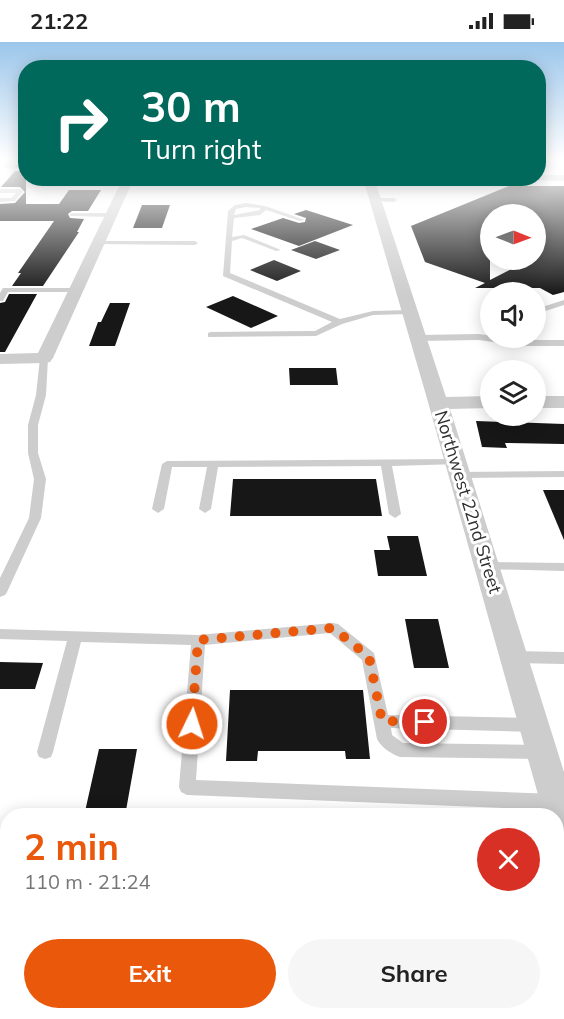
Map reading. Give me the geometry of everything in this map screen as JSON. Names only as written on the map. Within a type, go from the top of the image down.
[{"type":"street","points":[[0,359],[44,358],[117,204]]},
{"type":"street","name":"Northwest 22nd Street","points":[[382,204],[410,312],[534,726],[542,752],[557,778],[559,808]]},
{"type":"street","points":[[438,403],[480,402]]},
{"type":"street","points":[[546,402],[564,402]]},
{"type":"lane","points":[[302,220],[254,205],[233,208],[230,217],[226,274],[339,322]]},
{"type":"lane","points":[[74,212],[113,212]]},
{"type":"lane","points":[[229,240],[242,236],[278,250]]},
{"type":"lane","points":[[98,243],[195,243]]},
{"type":"lane","points":[[0,299],[6,290],[76,290]]},
{"type":"lane","points":[[546,308],[564,302]]},
{"type":"lane","points":[[211,335],[316,333],[339,322],[373,313],[410,312]]},
{"type":"lane","points":[[418,338],[479,337],[521,343],[564,344]]},
{"type":"lane","points":[[0,592],[35,518],[40,479],[33,453],[33,425],[41,395],[44,358]]},
{"type":"lane","points":[[386,462],[395,514]]},
{"type":"lane","points":[[158,509],[167,464],[386,462],[564,474]]},
{"type":"lane","points":[[205,509],[213,464]]},
{"type":"lane","points":[[487,566],[564,567]]},
{"type":"lane","points":[[0,634],[198,640],[333,628],[369,657],[386,739],[400,750],[542,752]]},
{"type":"lane","points":[[45,752],[75,636]]},
{"type":"lane","points":[[198,640],[187,787],[557,802]]},
{"type":"lane","points":[[514,657],[564,657]]},
{"type":"lane","points":[[382,721],[534,726]]},
{"type":"building","points":[[0,204],[93,204],[88,211],[72,211],[68,214],[70,218],[84,219],[77,232],[79,232],[43,286],[12,286],[21,273],[18,273],[54,221],[0,221]]},
{"type":"building","points":[[466,204],[564,204],[564,292],[553,295],[546,291],[546,282],[482,282],[425,262],[411,226]]},
{"type":"building","points":[[142,205],[170,205],[162,228],[133,228]]},
{"type":"building","points":[[306,210],[353,225],[299,246],[251,229],[283,218],[299,223],[305,222],[306,218],[294,214]]},
{"type":"building","points":[[315,241],[340,250],[316,259],[291,250]]},
{"type":"building","points":[[274,260],[301,271],[277,281],[250,270]]},
{"type":"building","points":[[9,294],[37,294],[5,352],[0,352],[0,303],[5,302]]},
{"type":"building","points":[[233,296],[278,316],[251,328],[206,307]]},
{"type":"building","points":[[110,303],[130,303],[115,346],[89,346],[98,322],[101,322]]},
{"type":"building","points":[[289,368],[336,368],[338,385],[290,385]]},
{"type":"building","points":[[476,421],[480,421],[480,426],[564,424],[564,444],[505,443],[507,448],[482,447]]},
{"type":"building","points":[[233,479],[376,479],[382,516],[230,516]]},
{"type":"building","points":[[543,490],[564,490],[564,540]]},
{"type":"building","points":[[387,536],[418,536],[427,576],[378,576],[374,550],[390,550]]},
{"type":"building","points":[[405,619],[438,619],[449,668],[414,668]]},
{"type":"building","points":[[0,662],[43,663],[35,689],[0,689]]},
{"type":"building","points":[[230,690],[363,690],[370,759],[346,759],[345,751],[258,751],[257,761],[226,761]]},
{"type":"building","points":[[99,749],[137,749],[126,808],[86,808]]},
{"type":"route","points":[[192,724],[198,640],[333,628],[369,657],[382,721],[425,722]]}]
